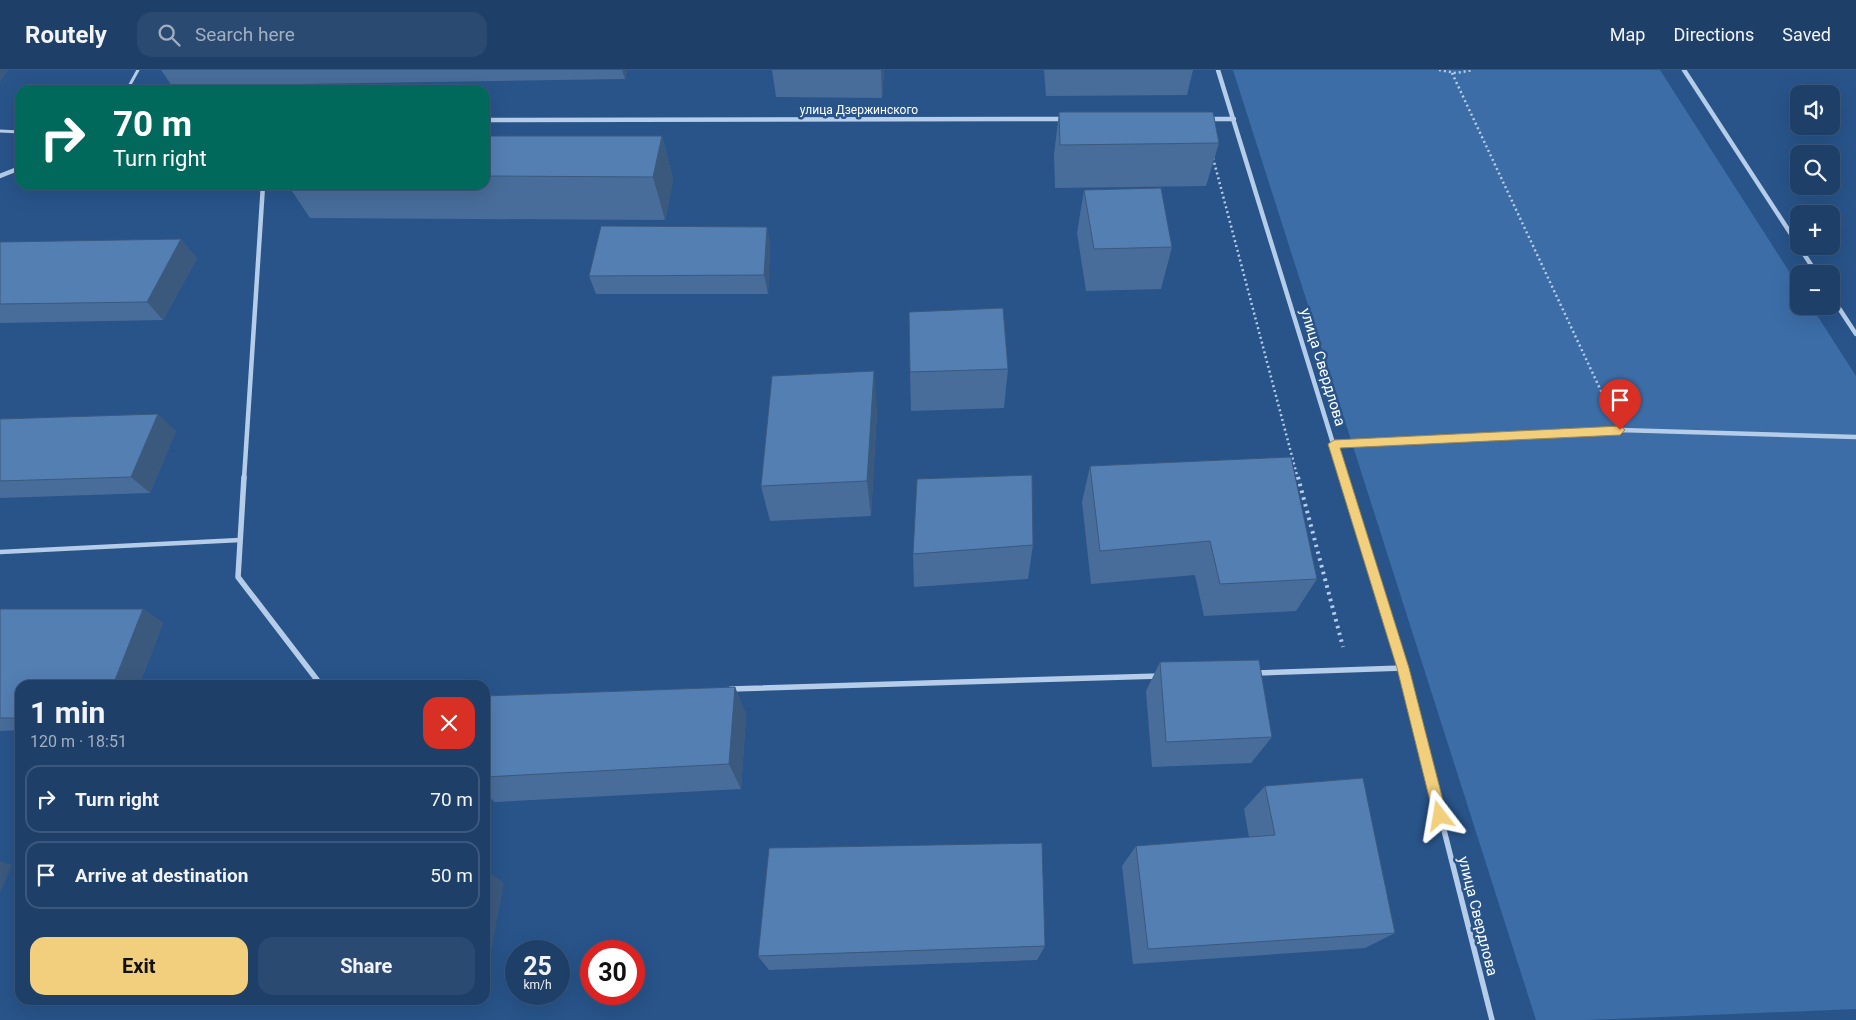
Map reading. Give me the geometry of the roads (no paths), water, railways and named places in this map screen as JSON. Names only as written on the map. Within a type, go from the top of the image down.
[{"type":"street","name":"улица Свердлова","points":[[1218,70],[1403,668],[1492,1020]]},
{"type":"street","points":[[1684,70],[1811,265]]},
{"type":"street","name":"улица Дзержинского","points":[[490,120],[1073,119]]},
{"type":"street","points":[[1202,119],[1234,119]]},
{"type":"street","points":[[0,176],[15,170]]},
{"type":"street","points":[[263,190],[238,576],[317,680]]},
{"type":"street","points":[[1840,310],[1856,334]]},
{"type":"street","points":[[1334,444],[1620,430],[1856,436]]},
{"type":"street","points":[[1250,673],[1403,668]]},
{"type":"street","points":[[723,690],[1170,676]]},
{"type":"lane","points":[[130,85],[138,70]]},
{"type":"lane","points":[[0,131],[15,132]]},
{"type":"lane","points":[[0,552],[240,540]]}]
